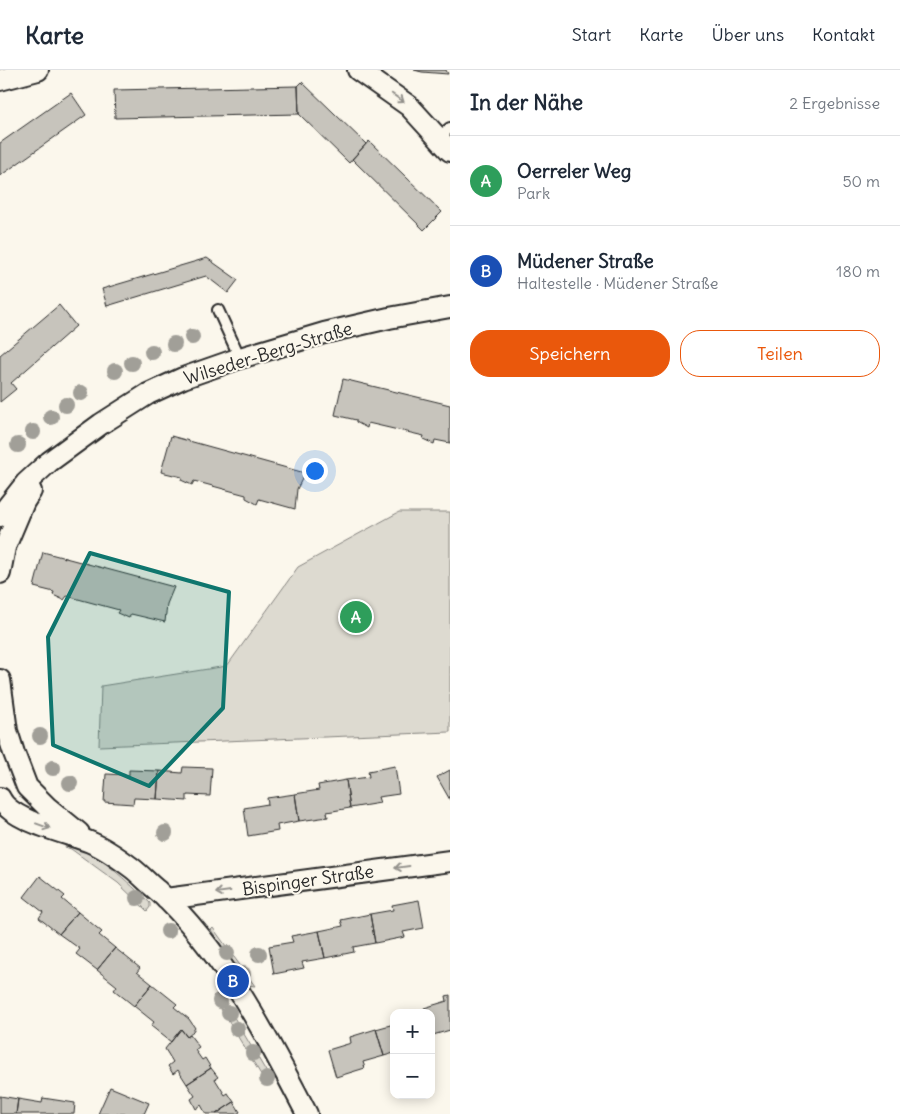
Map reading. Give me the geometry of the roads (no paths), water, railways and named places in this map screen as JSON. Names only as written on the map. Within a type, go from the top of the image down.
[{"type":"street","points":[[0,80],[38,70]]},
{"type":"street","points":[[358,70],[408,106],[446,139]]},
{"type":"street","name":"Wilseder-Berg-Straße","points":[[0,516],[26,483],[49,462],[101,424],[148,394],[183,378],[240,358],[324,333],[389,318],[450,307]]},
{"type":"street","name":"Wilseder-Berg-Straße","points":[[0,573],[2,551],[24,502],[49,462]]},
{"type":"street","points":[[0,680],[7,731],[27,787],[47,807],[90,842],[133,869],[190,924],[233,981],[284,1068],[307,1114]]},
{"type":"street","points":[[27,787],[1,801],[24,818],[90,842]]},
{"type":"street","name":"Bispinger Straße","points":[[166,899],[450,861]]},
{"type":"lane","points":[[218,310],[240,358]]},
{"type":"place","name":"Oerreler Weg","points":[[356,617]]},
{"type":"place","name":"Müdener Straße","points":[[233,981]]}]
